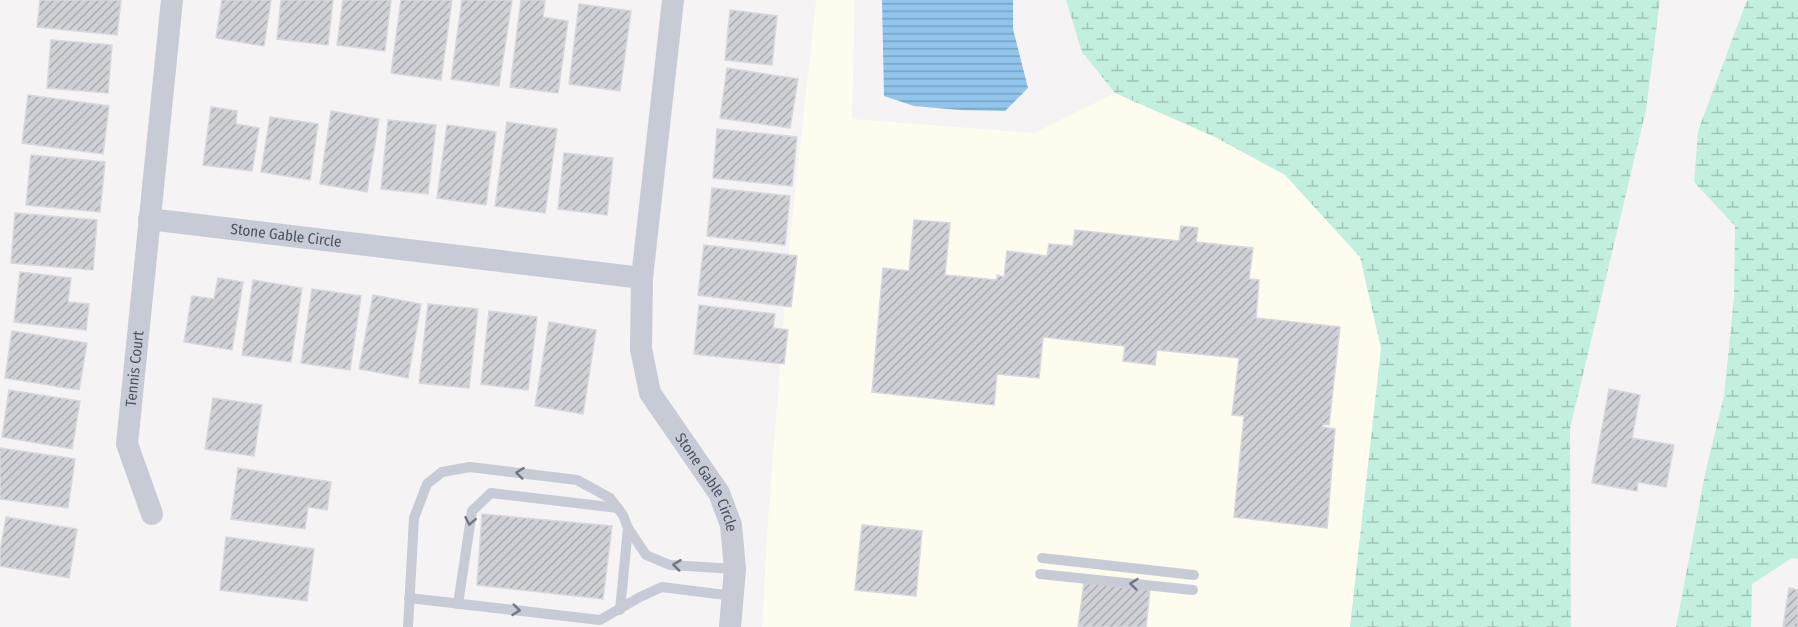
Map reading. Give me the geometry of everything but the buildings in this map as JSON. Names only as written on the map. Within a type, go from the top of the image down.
[{"type":"street","points":[[149,219],[172,0]]},
{"type":"street","name":"Stone Gable Circle","points":[[673,0],[642,278],[641,349],[650,393],[719,493],[730,525],[735,569],[730,627]]},
{"type":"street","name":"Stone Gable Circle","points":[[149,219],[642,278]]},
{"type":"street","name":"Tennis Court","points":[[149,219],[127,444],[152,514]]},
{"type":"lane","points":[[408,627],[414,518],[427,484],[442,472],[470,467],[577,480],[610,498],[623,515],[628,528],[646,555],[670,565],[735,569]]},
{"type":"lane","points":[[458,604],[471,511],[491,493],[618,508]]},
{"type":"lane","points":[[620,610],[628,528]]},
{"type":"lane","points":[[1042,558],[1194,575]]},
{"type":"lane","points":[[1040,574],[1193,590]]},
{"type":"lane","points":[[409,598],[600,620],[639,597],[662,587],[733,596]]},
{"type":"shaded area","points":[[816,0],[855,0],[852,119],[1034,133],[1115,93],[1215,137],[1285,175],[1360,257],[1381,348],[1350,627],[762,627],[790,238]]},
{"type":"green space","points":[[1066,0],[1660,0],[1646,110],[1570,429],[1571,627],[1350,627],[1381,348],[1360,257],[1285,175],[1215,137],[1115,93],[1082,52]]},
{"type":"green space","points":[[1747,0],[1798,0],[1798,559],[1792,558],[1752,584],[1751,627],[1676,627],[1705,474],[1724,396],[1734,298],[1735,226],[1694,182],[1698,131]]},
{"type":"water","points":[[882,0],[1013,0],[1013,29],[1028,88],[1005,111],[914,106],[884,96]]}]
